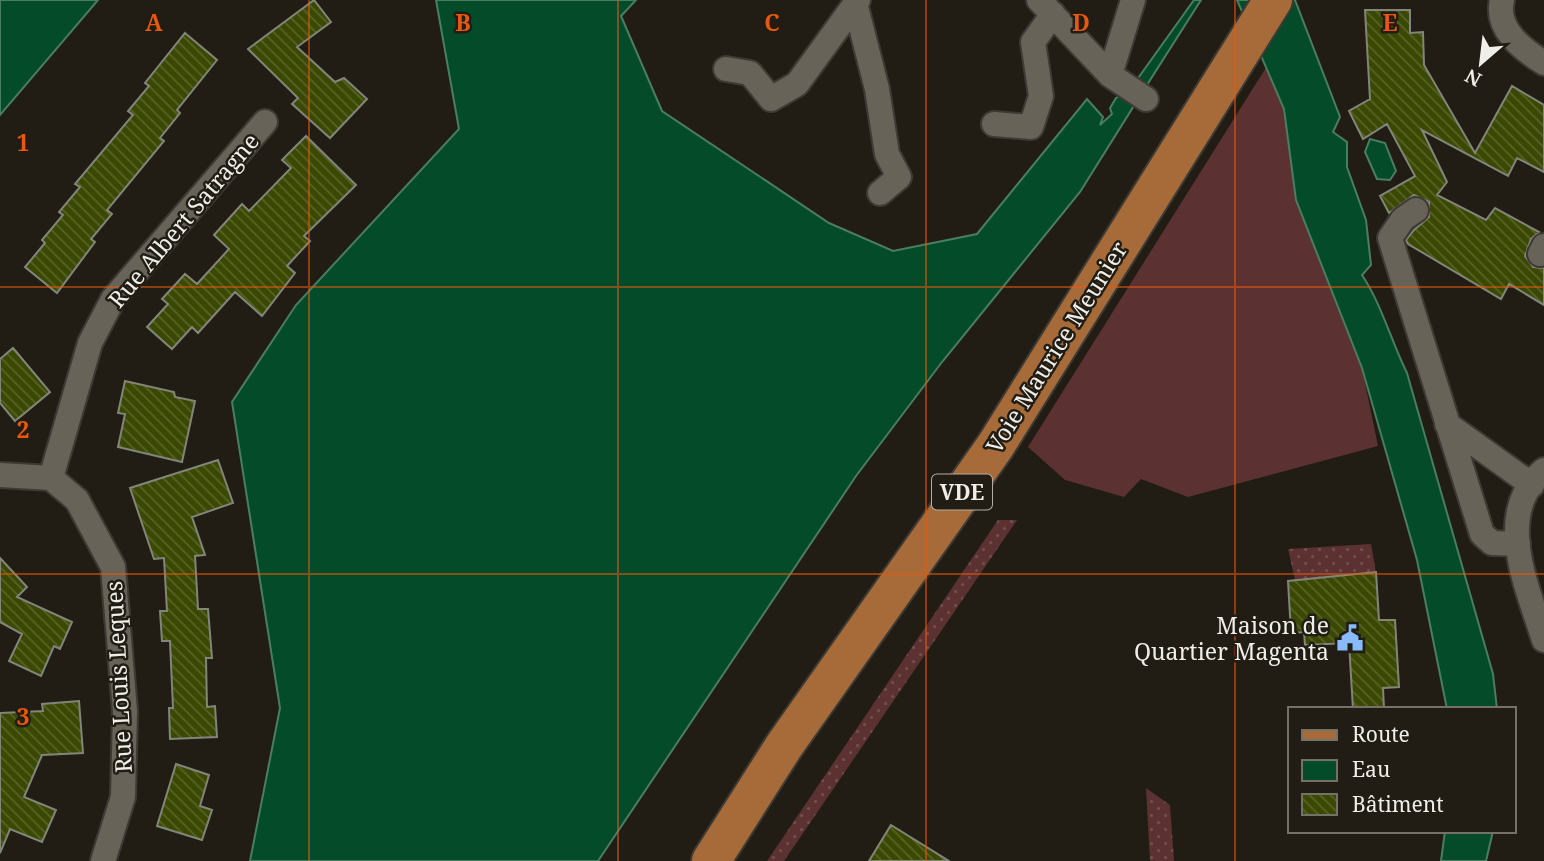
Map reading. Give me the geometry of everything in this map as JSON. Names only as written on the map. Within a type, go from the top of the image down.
[{"type":"main road","name":"Voie Maurice Meunier","points":[[711,861],[784,746],[996,445],[1060,337],[1273,0]]},
{"type":"street","points":[[1110,75],[1133,0]]},
{"type":"street","points":[[1502,0],[1503,25],[1512,38],[1544,63]]},
{"type":"street","points":[[726,69],[750,73],[771,99],[797,84],[856,2]]},
{"type":"street","points":[[856,2],[877,89],[887,154],[899,177],[880,193]]},
{"type":"street","points":[[994,124],[1031,127],[1041,96],[1033,42],[1046,7],[1110,75],[1146,99]]},
{"type":"street","name":"Rue Albert Satragne","points":[[51,478],[90,343],[113,299],[265,122]]},
{"type":"street","points":[[1416,210],[1403,219],[1390,238],[1482,534],[1492,543],[1518,544]]},
{"type":"street","points":[[1447,424],[1538,477],[1521,500],[1515,527],[1523,572],[1544,640]]},
{"type":"street","points":[[0,475],[51,478]]},
{"type":"street","name":"Rue Louis Leques","points":[[51,478],[77,500],[113,567],[125,711],[123,797],[103,861]]},
{"type":"shaded area","points":[[1267,66],[1284,109],[1296,200],[1362,368],[1378,446],[1188,497],[1141,479],[1124,497],[1065,480],[1028,447]]},
{"type":"shaded area","points":[[998,520],[1017,520],[784,861],[767,861]]},
{"type":"shaded area","points":[[1371,544],[1376,572],[1295,580],[1288,549]]},
{"type":"shaded area","points":[[1146,788],[1170,805],[1174,861],[1150,861]]},
{"type":"water","points":[[0,0],[98,0],[0,115]]},
{"type":"water","points":[[436,0],[636,0],[621,16],[662,111],[829,223],[893,251],[977,234],[1087,99],[1103,117],[1100,125],[1112,114],[1110,108],[1116,98],[1125,93],[1135,104],[1080,192],[942,362],[856,476],[598,861],[250,861],[280,708],[232,402],[296,305],[459,129]]},
{"type":"water","points":[[1194,0],[1201,0],[1145,88],[1136,81]]},
{"type":"water","points":[[1237,0],[1295,0],[1340,117],[1333,132],[1347,142],[1347,167],[1366,220],[1371,265],[1362,275],[1375,298],[1407,373],[1493,674],[1497,707],[1447,707],[1417,560],[1362,368],[1296,200],[1284,109]]},
{"type":"water","points":[[1370,139],[1385,143],[1396,171],[1390,180],[1377,179],[1365,152]]},
{"type":"water","points":[[1445,833],[1493,833],[1486,861],[1441,861]]},
{"type":"building","points":[[314,0],[331,22],[297,47],[335,82],[344,78],[367,99],[330,138],[292,104],[298,98],[248,49]]},
{"type":"building","points":[[1365,10],[1410,10],[1410,33],[1423,32],[1424,65],[1475,153],[1512,86],[1544,105],[1544,172],[1517,158],[1508,176],[1422,130],[1447,182],[1437,195],[1486,220],[1495,208],[1539,232],[1531,239],[1525,256],[1533,267],[1544,268],[1544,305],[1509,284],[1501,299],[1408,244],[1406,240],[1429,217],[1429,202],[1414,195],[1389,213],[1380,196],[1415,176],[1387,124],[1363,139],[1349,111],[1370,99]]},
{"type":"building","points":[[185,33],[217,60],[177,110],[180,113],[160,138],[164,141],[107,210],[112,214],[91,239],[95,242],[57,293],[25,267],[45,243],[42,240],[63,215],[59,212],[80,187],[75,184],[133,115],[128,111],[149,86],[145,83]]},
{"type":"building","points":[[306,136],[356,185],[304,236],[310,241],[287,266],[295,273],[262,316],[235,292],[198,333],[192,327],[172,349],[147,327],[168,304],[162,299],[185,274],[197,284],[229,249],[214,235],[242,204],[249,211],[291,168],[282,160]]},
{"type":"building","points":[[13,348],[50,392],[15,421],[0,403],[0,359]]},
{"type":"building","points":[[125,381],[174,392],[175,397],[195,401],[182,462],[118,447],[125,414],[118,413]]},
{"type":"building","points":[[218,460],[233,503],[192,517],[205,555],[195,556],[198,609],[208,609],[212,658],[206,658],[207,707],[215,706],[217,737],[170,739],[169,708],[173,708],[170,641],[162,641],[160,611],[167,611],[164,558],[154,559],[130,488]]},
{"type":"building","points":[[0,558],[27,587],[17,597],[72,622],[60,649],[54,646],[41,676],[9,661],[22,634],[0,622]]},
{"type":"building","name":"Maison de Quartier Magenta","points":[[1376,572],[1379,620],[1395,620],[1399,687],[1383,688],[1384,707],[1353,707],[1349,643],[1305,645],[1304,632],[1291,633],[1288,581]]},
{"type":"building","points":[[79,701],[83,753],[42,755],[24,797],[56,810],[42,842],[10,829],[0,853],[0,713],[43,711],[42,704]]},
{"type":"building","points":[[176,764],[209,775],[200,806],[212,810],[202,840],[157,826]]},
{"type":"building","points":[[891,825],[949,861],[869,861]]},
{"type":"place","name":"Maison de Quartier Magenta","points":[[1350,638]]}]
